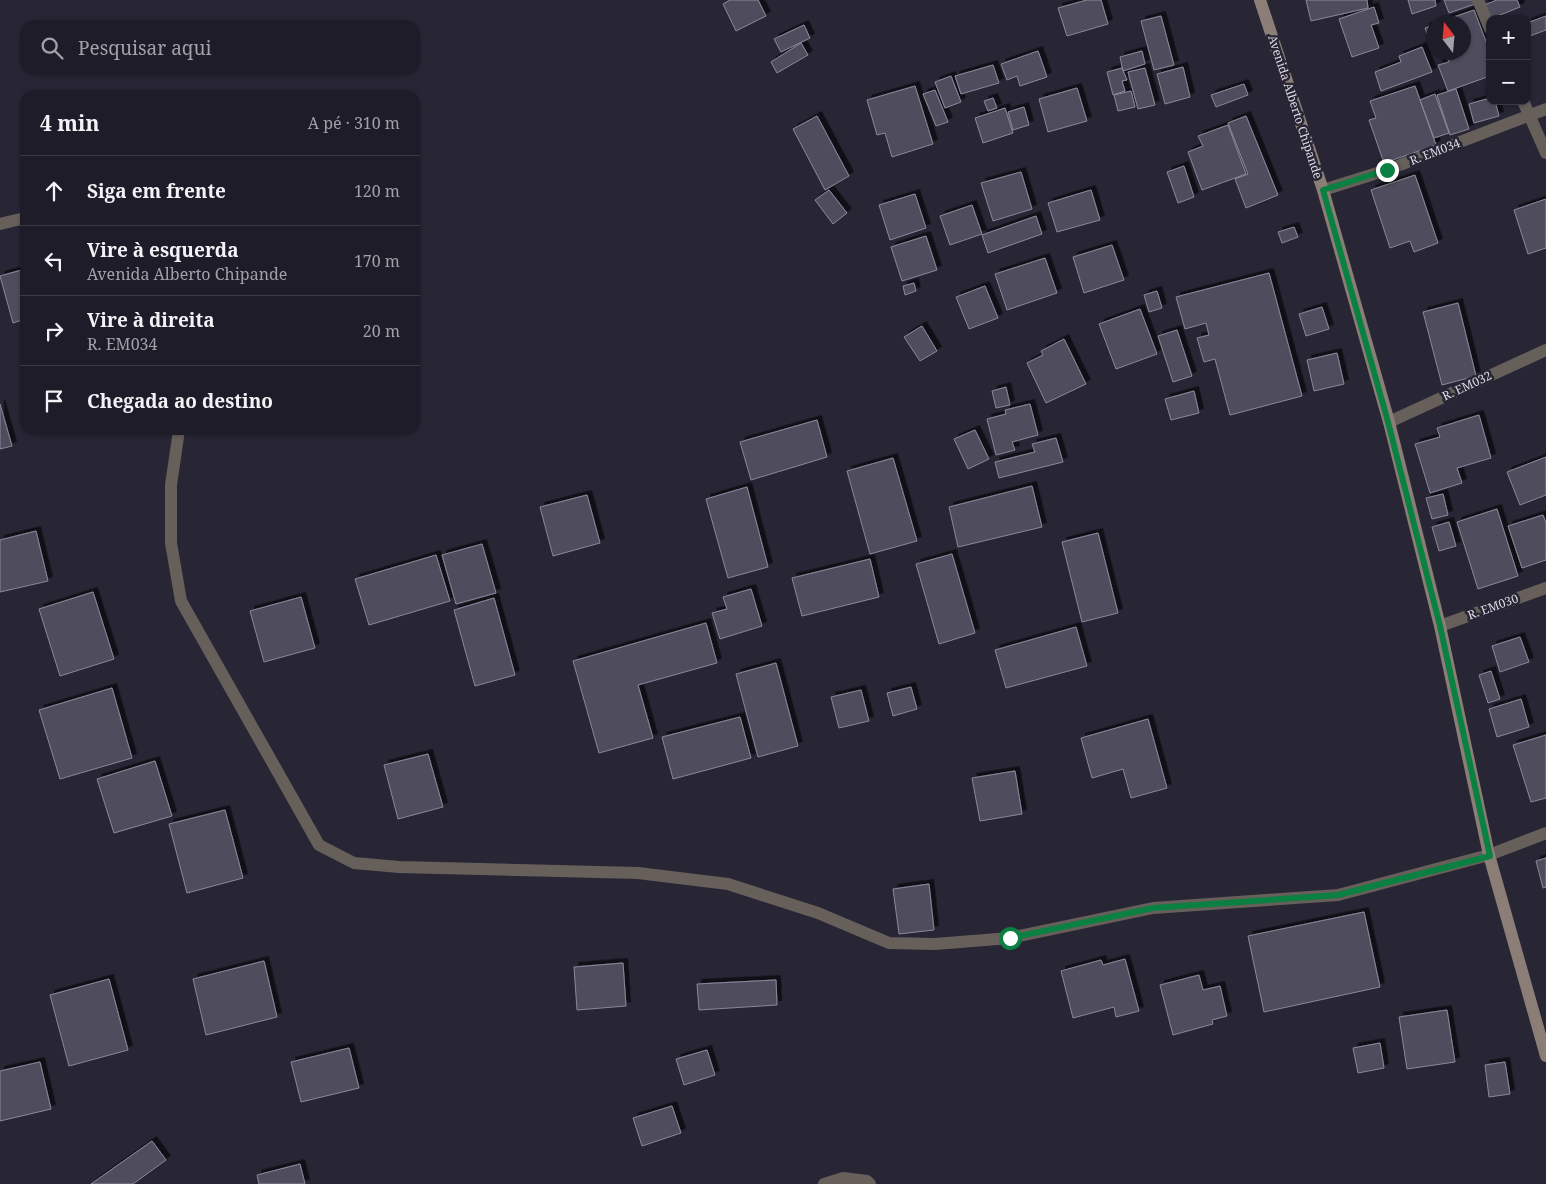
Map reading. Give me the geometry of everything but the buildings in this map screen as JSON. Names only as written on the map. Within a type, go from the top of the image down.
[{"type":"main road","name":"Avenida Alberto Chipande","points":[[1260,0],[1323,190],[1388,422],[1440,626],[1490,856],[1546,1056]]},
{"type":"street","points":[[1478,0],[1486,19]]},
{"type":"street","points":[[1525,105],[1546,153]]},
{"type":"street","name":"R. EM034","points":[[1323,190],[1387,170],[1546,109]]},
{"type":"street","points":[[0,224],[20,219]]},
{"type":"street","name":"R. EM032","points":[[1388,422],[1546,350]]},
{"type":"street","points":[[178,435],[171,485],[171,543],[181,600],[319,846],[354,863],[399,867],[638,873],[728,884],[818,913],[889,943],[935,944],[1010,938],[1153,908],[1338,895],[1490,856],[1546,833]]},
{"type":"street","name":"R. EM030","points":[[1440,626],[1546,588]]},
{"type":"street","points":[[824,1184],[843,1178],[867,1181],[870,1184]]},
{"type":"route","points":[[1010,938],[1153,908],[1338,895],[1490,856],[1440,626],[1388,422],[1323,190],[1387,170]]}]
